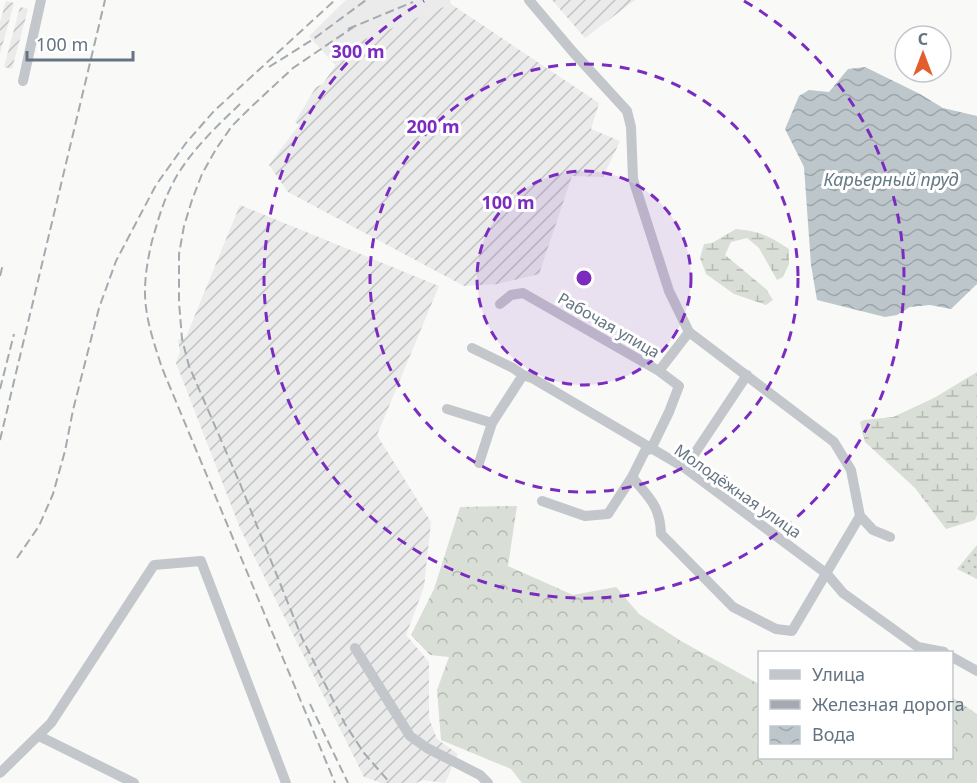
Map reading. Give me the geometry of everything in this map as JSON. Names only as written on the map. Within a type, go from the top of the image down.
[{"type":"street","points":[[23,81],[41,0]]},
{"type":"street","points":[[529,0],[627,111],[631,128],[633,179],[669,291],[689,332],[834,442],[851,470],[860,516],[873,530],[890,537]]},
{"type":"street","name":"Рабочая улица","points":[[500,304],[511,295],[523,293],[659,371],[679,386],[651,449]]},
{"type":"street","points":[[659,371],[689,332]]},
{"type":"street","name":"Молодёжная улица","points":[[472,348],[532,378],[685,468],[827,574],[843,593],[918,647],[939,651]]},
{"type":"street","points":[[479,463],[492,423],[523,375]]},
{"type":"street","points":[[685,468],[747,375]]},
{"type":"street","points":[[447,409],[492,423]]},
{"type":"street","points":[[542,501],[585,516],[608,514],[632,477],[645,451],[651,449]]},
{"type":"street","points":[[632,477],[656,506],[661,520],[661,534],[733,607],[776,628],[792,631],[860,516]]},
{"type":"street","points":[[0,773],[51,723],[154,565],[201,561],[286,783]]},
{"type":"street","points":[[355,648],[410,736],[427,748],[480,775],[488,783]]},
{"type":"street","points":[[953,658],[977,671]]},
{"type":"street","points":[[39,736],[134,783]]},
{"type":"shaded area","points":[[346,0],[450,0],[451,4],[348,46],[335,65],[309,36]]},
{"type":"shaded area","points":[[552,0],[635,0],[585,38]]},
{"type":"shaded area","points":[[6,1],[14,3],[0,54],[0,22]]},
{"type":"shaded area","points":[[451,4],[599,103],[591,129],[620,141],[603,177],[572,176],[539,274],[497,284],[464,286],[288,192],[269,165],[299,125],[295,122],[316,87],[323,84],[348,46]]},
{"type":"shaded area","points":[[20,7],[28,9],[12,69],[4,67]]},
{"type":"shaded area","points":[[240,205],[439,286],[377,435],[431,522],[424,587],[406,635],[429,662],[429,718],[437,739],[458,754],[445,783],[423,780],[416,783],[382,783],[364,777],[240,528],[176,363],[180,352],[178,340],[186,337]]},
{"type":"green space","points":[[736,229],[764,235],[789,249],[789,264],[783,277],[777,280],[759,248],[747,238],[731,242],[725,255],[766,289],[773,300],[766,305],[734,294],[706,274],[700,258],[704,244],[712,243]]},
{"type":"green space","points":[[977,372],[977,515],[975,520],[946,529],[915,488],[865,442],[860,422],[893,417],[934,398]]},
{"type":"green space","points":[[517,506],[508,566],[573,595],[616,587],[639,614],[681,641],[758,683],[758,759],[953,759],[953,698],[977,714],[977,783],[522,783],[511,769],[441,740],[437,690],[449,657],[430,655],[411,635],[434,589],[460,507]]},
{"type":"green space","points":[[977,545],[977,579],[957,569]]},
{"type":"water","name":"Карьерный пруд","points":[[865,67],[893,81],[893,84],[900,84],[943,108],[977,116],[977,284],[951,309],[930,305],[910,307],[897,315],[885,317],[817,300],[811,265],[804,167],[785,129],[799,96],[809,90],[829,92],[848,69]]},
{"type":"railway","points":[[0,440],[105,0]]},
{"type":"railway","points":[[17,558],[39,526],[53,494],[99,308],[116,261],[156,185],[186,143],[214,111],[335,0]]},
{"type":"railway","points":[[269,67],[312,40],[366,0]]},
{"type":"railway","points":[[348,29],[413,2]]},
{"type":"railway","points":[[355,26],[293,68],[232,126],[216,149],[202,174],[184,226],[179,254],[179,302],[182,339],[189,366],[241,486],[302,638],[345,724],[364,753],[390,783]]},
{"type":"railway","points":[[240,104],[192,154],[167,195],[148,260],[145,302],[150,330],[162,368],[335,783]]},
{"type":"railway","points":[[0,276],[3,264]]},
{"type":"railway","points":[[0,389],[14,334]]},
{"type":"railway","points":[[310,704],[348,783]]}]
